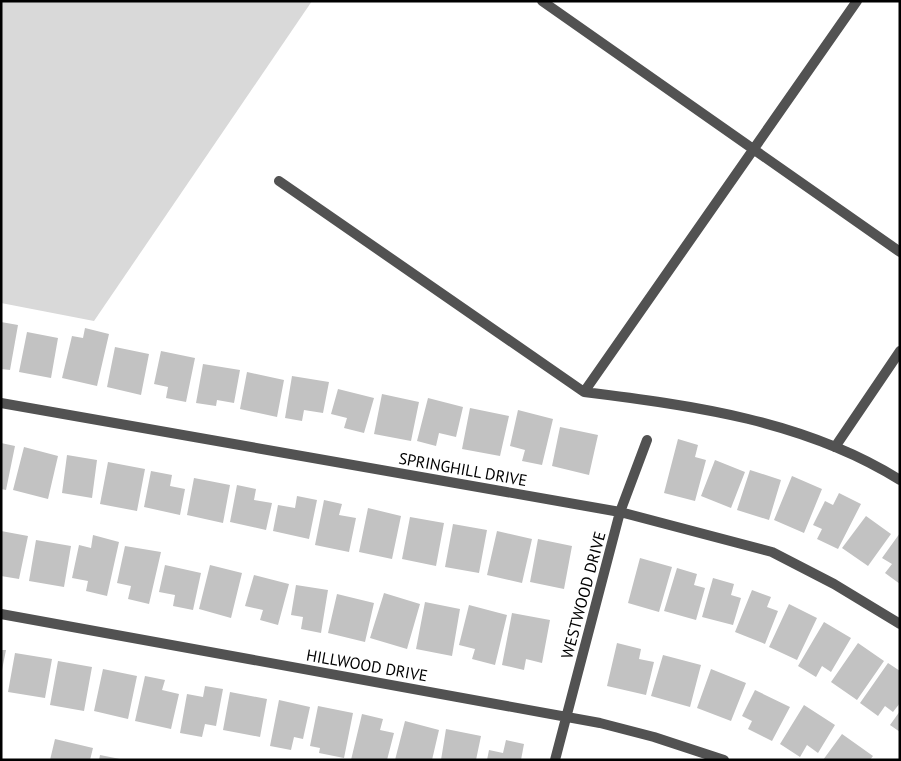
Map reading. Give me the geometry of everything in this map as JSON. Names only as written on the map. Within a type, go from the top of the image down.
[{"type":"street","points":[[542,1],[900,252]]},
{"type":"street","points":[[584,392],[857,1]]},
{"type":"street","points":[[279,182],[584,392],[655,400],[731,414],[835,447],[872,462],[900,480]]},
{"type":"street","points":[[835,447],[900,351]]},
{"type":"street","name":"SPRINGHILL DRIVE","points":[[1,403],[620,512],[772,552],[834,584],[900,624]]},
{"type":"street","name":"WESTWOOD DRIVE","points":[[555,760],[620,512],[647,440]]},
{"type":"street","name":"HILLWOOD DRIVE","points":[[1,614],[566,717],[654,736],[724,760]]},
{"type":"shaded area","points":[[1,1],[312,1],[94,321],[1,303]]},
{"type":"building","points":[[1,322],[18,325],[10,370],[1,369]]},
{"type":"building","points":[[85,328],[109,334],[97,386],[62,378],[72,336],[83,338]]},
{"type":"building","points":[[27,332],[58,338],[51,378],[19,372]]},
{"type":"building","points":[[115,347],[149,354],[141,395],[107,387]]},
{"type":"building","points":[[161,351],[195,358],[186,402],[166,398],[168,387],[154,384]]},
{"type":"building","points":[[203,364],[240,370],[234,403],[217,400],[216,406],[196,403]]},
{"type":"building","points":[[247,372],[284,380],[277,417],[240,409]]},
{"type":"building","points":[[292,376],[329,382],[323,413],[304,410],[302,421],[285,418]]},
{"type":"building","points":[[338,389],[374,398],[364,433],[344,428],[347,418],[331,414]]},
{"type":"building","points":[[382,394],[419,402],[411,441],[374,434]]},
{"type":"building","points":[[428,398],[463,407],[456,437],[439,433],[436,446],[417,441]]},
{"type":"building","points":[[470,408],[509,416],[500,456],[462,449]]},
{"type":"building","points":[[518,410],[553,419],[542,465],[522,461],[525,450],[510,446]]},
{"type":"building","points":[[560,427],[598,435],[589,475],[552,466]]},
{"type":"building","points":[[678,439],[698,445],[695,457],[706,460],[695,501],[664,493]]},
{"type":"building","points":[[1,443],[15,446],[6,490],[1,489]]},
{"type":"building","points":[[24,447],[58,456],[48,499],[13,490]]},
{"type":"building","points":[[67,455],[97,460],[92,498],[62,493]]},
{"type":"building","points":[[715,460],[745,472],[731,508],[701,496]]},
{"type":"building","points":[[108,462],[145,469],[137,511],[100,504]]},
{"type":"building","points":[[750,470],[781,480],[769,520],[737,510]]},
{"type":"building","points":[[151,471],[172,475],[170,486],[185,489],[180,515],[144,507]]},
{"type":"building","points":[[792,476],[822,489],[804,533],[774,520]]},
{"type":"building","points":[[194,478],[230,485],[223,523],[187,515]]},
{"type":"building","points":[[237,485],[256,489],[254,500],[272,503],[266,530],[230,522]]},
{"type":"building","points":[[839,493],[861,504],[838,549],[817,539],[822,529],[813,525],[825,501],[833,505]]},
{"type":"building","points":[[297,496],[317,500],[309,539],[273,531],[278,505],[295,508]]},
{"type":"building","points":[[324,500],[342,504],[339,515],[356,518],[349,552],[315,545]]},
{"type":"building","points":[[368,508],[401,516],[392,559],[359,552]]},
{"type":"building","points":[[866,516],[891,534],[868,566],[842,548]]},
{"type":"building","points":[[410,517],[444,523],[436,566],[402,559]]},
{"type":"building","points":[[453,524],[487,530],[479,573],[445,567]]},
{"type":"building","points":[[1,531],[28,536],[19,579],[1,576]]},
{"type":"building","points":[[497,531],[532,539],[522,583],[487,575]]},
{"type":"building","points":[[900,533],[900,584],[885,573],[892,564],[882,558]]},
{"type":"building","points":[[93,535],[119,542],[107,596],[86,591],[88,581],[72,578],[79,545],[91,548]]},
{"type":"building","points":[[538,539],[572,546],[564,589],[530,582]]},
{"type":"building","points":[[36,540],[71,546],[64,587],[29,581]]},
{"type":"building","points":[[125,546],[161,552],[149,604],[128,599],[131,586],[117,583]]},
{"type":"building","points":[[640,558],[672,567],[659,612],[628,603]]},
{"type":"building","points":[[165,565],[201,573],[193,610],[173,606],[175,595],[159,592]]},
{"type":"building","points":[[210,565],[242,573],[231,618],[199,609]]},
{"type":"building","points":[[677,568],[697,574],[694,585],[705,588],[696,620],[664,611]]},
{"type":"building","points":[[254,575],[289,584],[278,625],[260,620],[263,610],[245,606]]},
{"type":"building","points":[[713,578],[734,584],[731,595],[741,598],[733,625],[702,617]]},
{"type":"building","points":[[296,585],[328,590],[321,633],[301,629],[303,617],[291,615]]},
{"type":"building","points":[[752,590],[771,597],[767,607],[778,611],[765,644],[735,632]]},
{"type":"building","points":[[384,593],[420,604],[407,649],[370,638]]},
{"type":"building","points":[[337,594],[374,603],[365,642],[328,633]]},
{"type":"building","points":[[425,602],[460,609],[452,656],[416,649]]},
{"type":"building","points":[[789,604],[817,618],[797,660],[769,647]]},
{"type":"building","points":[[469,605],[507,615],[495,665],[472,659],[475,649],[459,645]]},
{"type":"building","points":[[512,613],[550,620],[542,663],[526,659],[524,670],[502,665]]},
{"type":"building","points":[[824,622],[851,638],[831,672],[822,666],[816,677],[798,666]]},
{"type":"building","points":[[617,643],[641,649],[639,659],[654,662],[646,695],[607,686]]},
{"type":"building","points":[[858,643],[884,661],[857,700],[831,682]]},
{"type":"building","points":[[1,650],[6,650],[2,670],[1,670]]},
{"type":"building","points":[[15,653],[52,659],[45,698],[8,692]]},
{"type":"building","points":[[663,655],[701,665],[690,707],[651,696]]},
{"type":"building","points":[[58,661],[92,667],[84,711],[50,705]]},
{"type":"building","points":[[888,663],[900,671],[900,703],[893,712],[885,706],[878,716],[860,703]]},
{"type":"building","points":[[103,669],[137,676],[128,719],[94,711]]},
{"type":"building","points":[[711,669],[746,683],[731,721],[697,708]]},
{"type":"building","points":[[145,676],[165,680],[162,690],[179,694],[171,729],[135,721]]},
{"type":"building","points":[[205,686],[223,689],[216,726],[205,724],[202,737],[180,733],[187,694],[203,697]]},
{"type":"building","points":[[755,690],[790,707],[772,741],[748,729],[752,721],[742,716]]},
{"type":"building","points":[[230,692],[267,699],[260,737],[223,730]]},
{"type":"building","points":[[279,700],[310,707],[303,739],[294,737],[291,750],[270,746]]},
{"type":"building","points":[[804,705],[835,725],[818,753],[807,745],[800,757],[780,744]]},
{"type":"building","points":[[318,706],[353,713],[344,758],[319,753],[320,748],[310,746]]},
{"type":"building","points":[[900,711],[900,732],[890,725]]},
{"type":"building","points":[[362,714],[383,719],[380,730],[394,733],[387,760],[351,760]]},
{"type":"building","points":[[405,721],[439,730],[432,760],[395,760]]},
{"type":"building","points":[[446,729],[481,736],[476,760],[441,760]]},
{"type":"building","points":[[842,734],[873,756],[870,760],[823,760]]},
{"type":"building","points":[[55,739],[93,748],[90,760],[50,760]]},
{"type":"building","points":[[506,740],[524,744],[521,760],[487,760],[489,750],[503,753]]},
{"type":"building","points":[[100,755],[120,759],[120,760],[99,760]]}]
